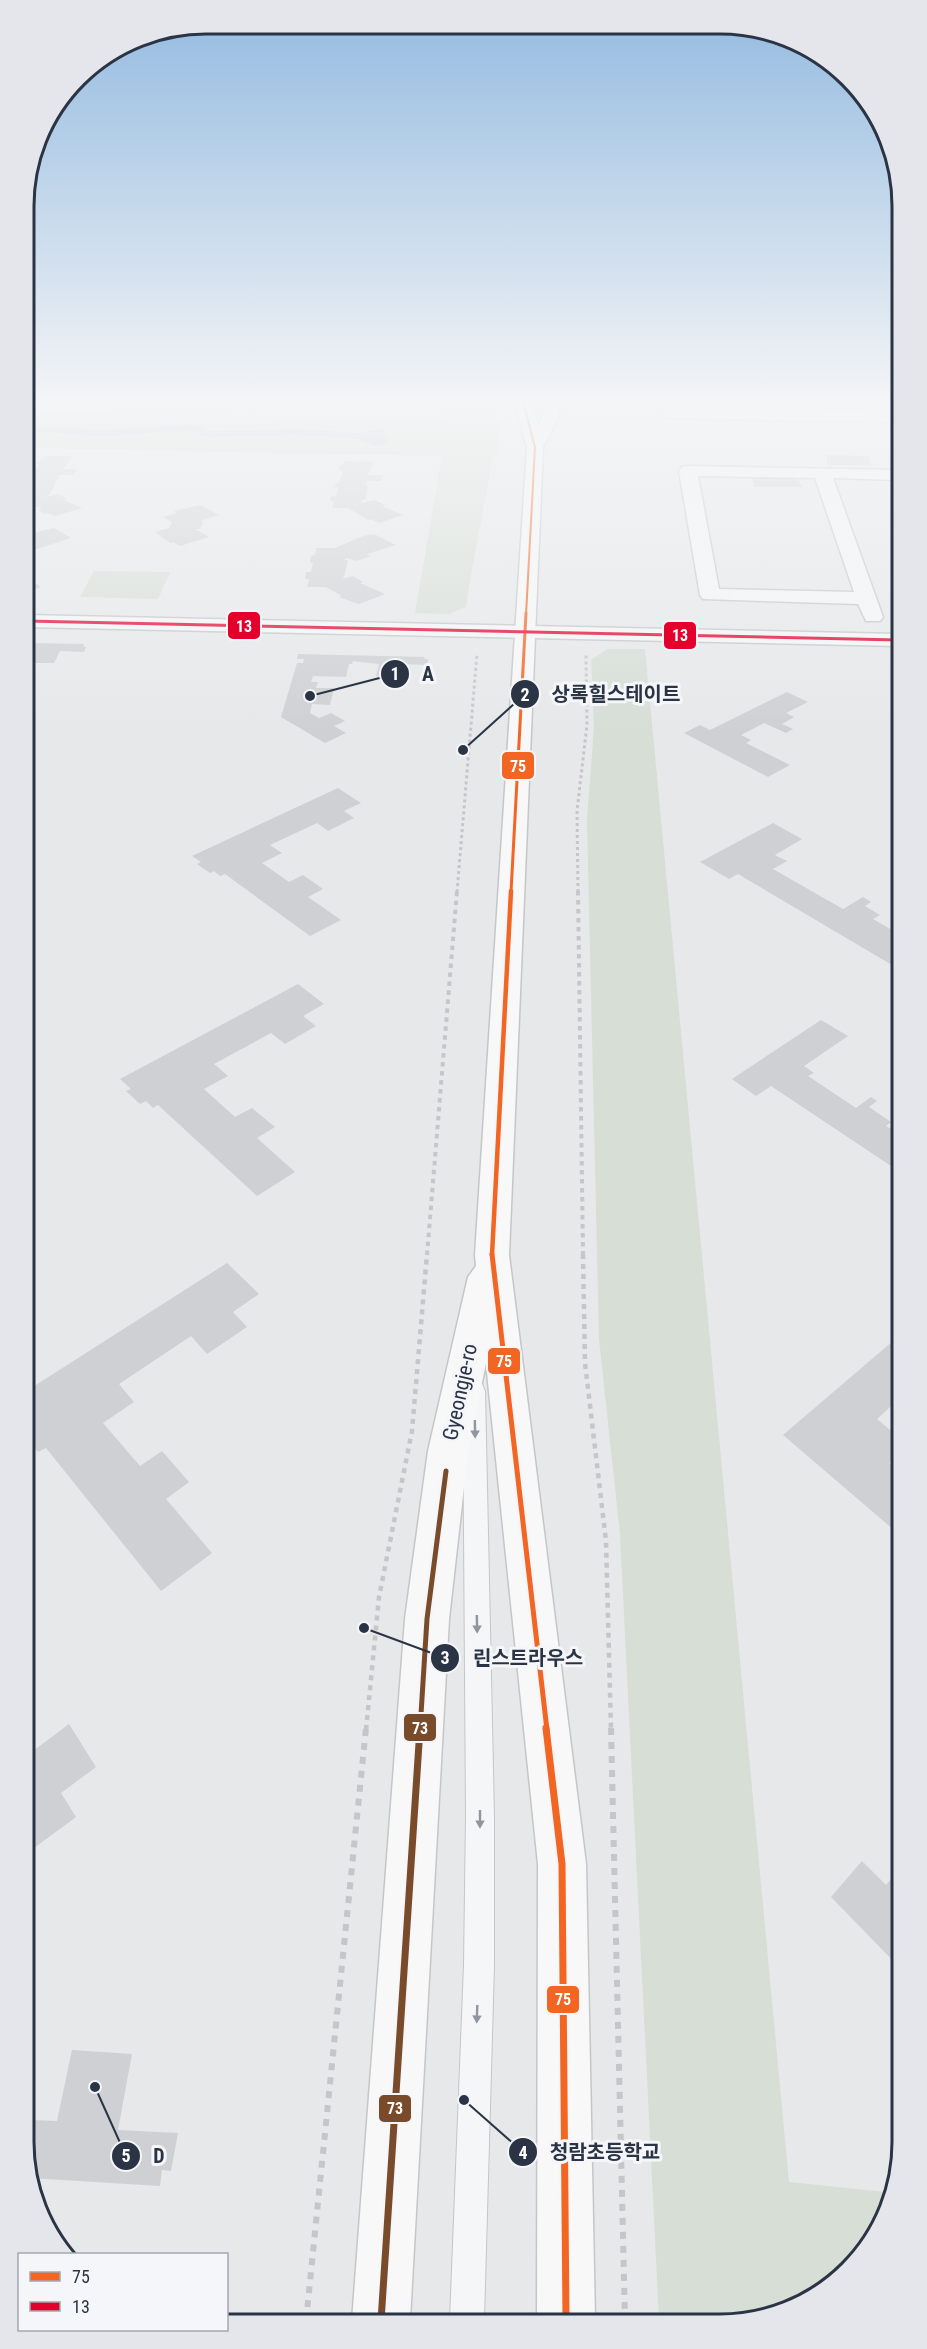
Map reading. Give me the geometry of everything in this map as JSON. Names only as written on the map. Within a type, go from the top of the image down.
[{"type":"main road","name":"Gyeongje-ro","points":[[530,512],[492,1255],[562,1864],[566,2314]]},
{"type":"main road","name":"Gyeongje-ro","points":[[381,2314],[427,1619],[448,1451],[492,1255]]},
{"type":"street","points":[[695,512],[710,595],[866,598]]},
{"type":"street","points":[[35,621],[889,640],[866,598],[836,512]]},
{"type":"lane","points":[[467,2314],[480,1862],[474,1329]]},
{"type":"path","points":[[307,2314],[379,1597],[412,1431],[478,654],[468,650]]},
{"type":"path","points":[[592,651],[584,657],[587,725],[577,811],[585,1363],[606,1541],[625,2314]]},
{"type":"shaded area","points":[[432,512],[483,512],[466,607],[449,614],[415,613]]},
{"type":"shaded area","points":[[94,571],[170,572],[158,599],[80,597]]},
{"type":"shaded area","points":[[607,649],[645,649],[789,2182],[885,2192],[870,2229],[850,2256],[834,2272],[807,2292],[765,2309],[743,2313],[659,2314],[620,1534],[599,1339],[587,820],[594,727],[591,660]]},
{"type":"building","points":[[41,512],[70,512],[55,516]]},
{"type":"building","points":[[175,512],[213,512],[219,515],[199,521],[203,521],[200,529],[195,529],[209,537],[180,546],[173,542],[170,543],[155,532],[169,528],[172,522],[163,517],[177,513]]},
{"type":"building","points":[[354,512],[395,512],[403,515],[379,523],[368,520]]},
{"type":"building","points":[[54,528],[71,538],[35,550],[35,532]]},
{"type":"building","points":[[374,534],[396,545],[367,554],[371,556],[357,561],[346,558],[345,560],[348,560],[344,577],[341,579],[353,576],[363,582],[360,583],[385,594],[359,604],[339,597],[342,596],[326,587],[307,587],[309,579],[305,579],[306,572],[311,572],[313,563],[310,563],[311,556],[315,555],[316,548],[335,548],[363,536]]},
{"type":"building","points":[[35,643],[84,644],[83,646],[86,647],[84,652],[60,651],[54,663],[35,663]]},
{"type":"building","points":[[298,654],[425,657],[424,659],[428,659],[427,665],[403,664],[401,677],[376,676],[379,664],[353,661],[349,664],[346,677],[313,676],[311,682],[318,682],[316,688],[334,688],[330,705],[312,704],[310,713],[319,718],[331,713],[345,721],[334,726],[346,733],[325,743],[281,717],[297,663],[303,663],[304,659],[297,659]]},
{"type":"building","points":[[787,692],[808,702],[786,713],[794,717],[782,724],[793,729],[786,733],[764,723],[741,735],[751,740],[746,743],[790,765],[768,777],[684,733],[700,725],[710,730]]},
{"type":"building","points":[[338,788],[361,803],[344,811],[354,818],[328,831],[317,823],[270,845],[282,853],[262,863],[289,882],[303,875],[323,889],[308,897],[341,920],[310,936],[225,874],[220,876],[214,871],[210,873],[197,864],[201,862],[192,856]]},
{"type":"building","points":[[773,823],[802,839],[775,855],[787,861],[773,869],[843,909],[863,897],[871,902],[865,906],[880,915],[873,919],[892,930],[892,965],[738,874],[729,879],[700,862]]},
{"type":"building","points":[[298,984],[324,1004],[303,1016],[316,1026],[285,1044],[271,1033],[214,1064],[228,1076],[204,1089],[235,1117],[252,1108],[275,1127],[257,1138],[295,1172],[257,1196],[158,1105],[153,1108],[146,1101],[140,1104],[126,1091],[131,1089],[120,1079]]},
{"type":"building","points":[[821,1020],[848,1036],[804,1066],[814,1073],[808,1076],[856,1108],[871,1097],[877,1101],[869,1107],[891,1122],[886,1126],[892,1129],[892,1167],[771,1086],[756,1096],[732,1079]]},
{"type":"building","points":[[227,1263],[259,1294],[233,1312],[247,1327],[207,1354],[191,1336],[119,1384],[134,1402],[103,1423],[140,1466],[162,1451],[189,1482],[166,1499],[212,1553],[161,1591],[46,1448],[38,1452],[34,1447],[34,1386]]},
{"type":"building","points":[[892,1342],[892,1405],[877,1419],[892,1432],[892,1460],[889,1463],[892,1466],[892,1528],[783,1435]]},
{"type":"building","points":[[69,1724],[96,1767],[61,1793],[76,1817],[34,1848],[34,1750]]},
{"type":"building","points":[[862,1861],[886,1885],[892,1878],[892,1960],[831,1897]]},
{"type":"building","points":[[72,2050],[132,2054],[118,2130],[178,2133],[171,2171],[162,2170],[160,2186],[38,2179],[34,2120],[57,2121]]},
{"type":"transit line","name":"75","points":[[532,512],[492,1255],[562,1864],[566,2314]]},
{"type":"transit line","name":"13","points":[[35,621],[892,640]]},
{"type":"transit line","name":"73","points":[[381,2314],[427,1619],[446,1471]]},
{"type":"place","name":"A","points":[[310,696]]},
{"type":"place","name":"상록힐스테이트","points":[[463,750]]},
{"type":"place","name":"린스트라우스","points":[[364,1628]]},
{"type":"place","name":"D","points":[[95,2087]]},
{"type":"place","name":"청람초등학교","points":[[464,2100]]}]
